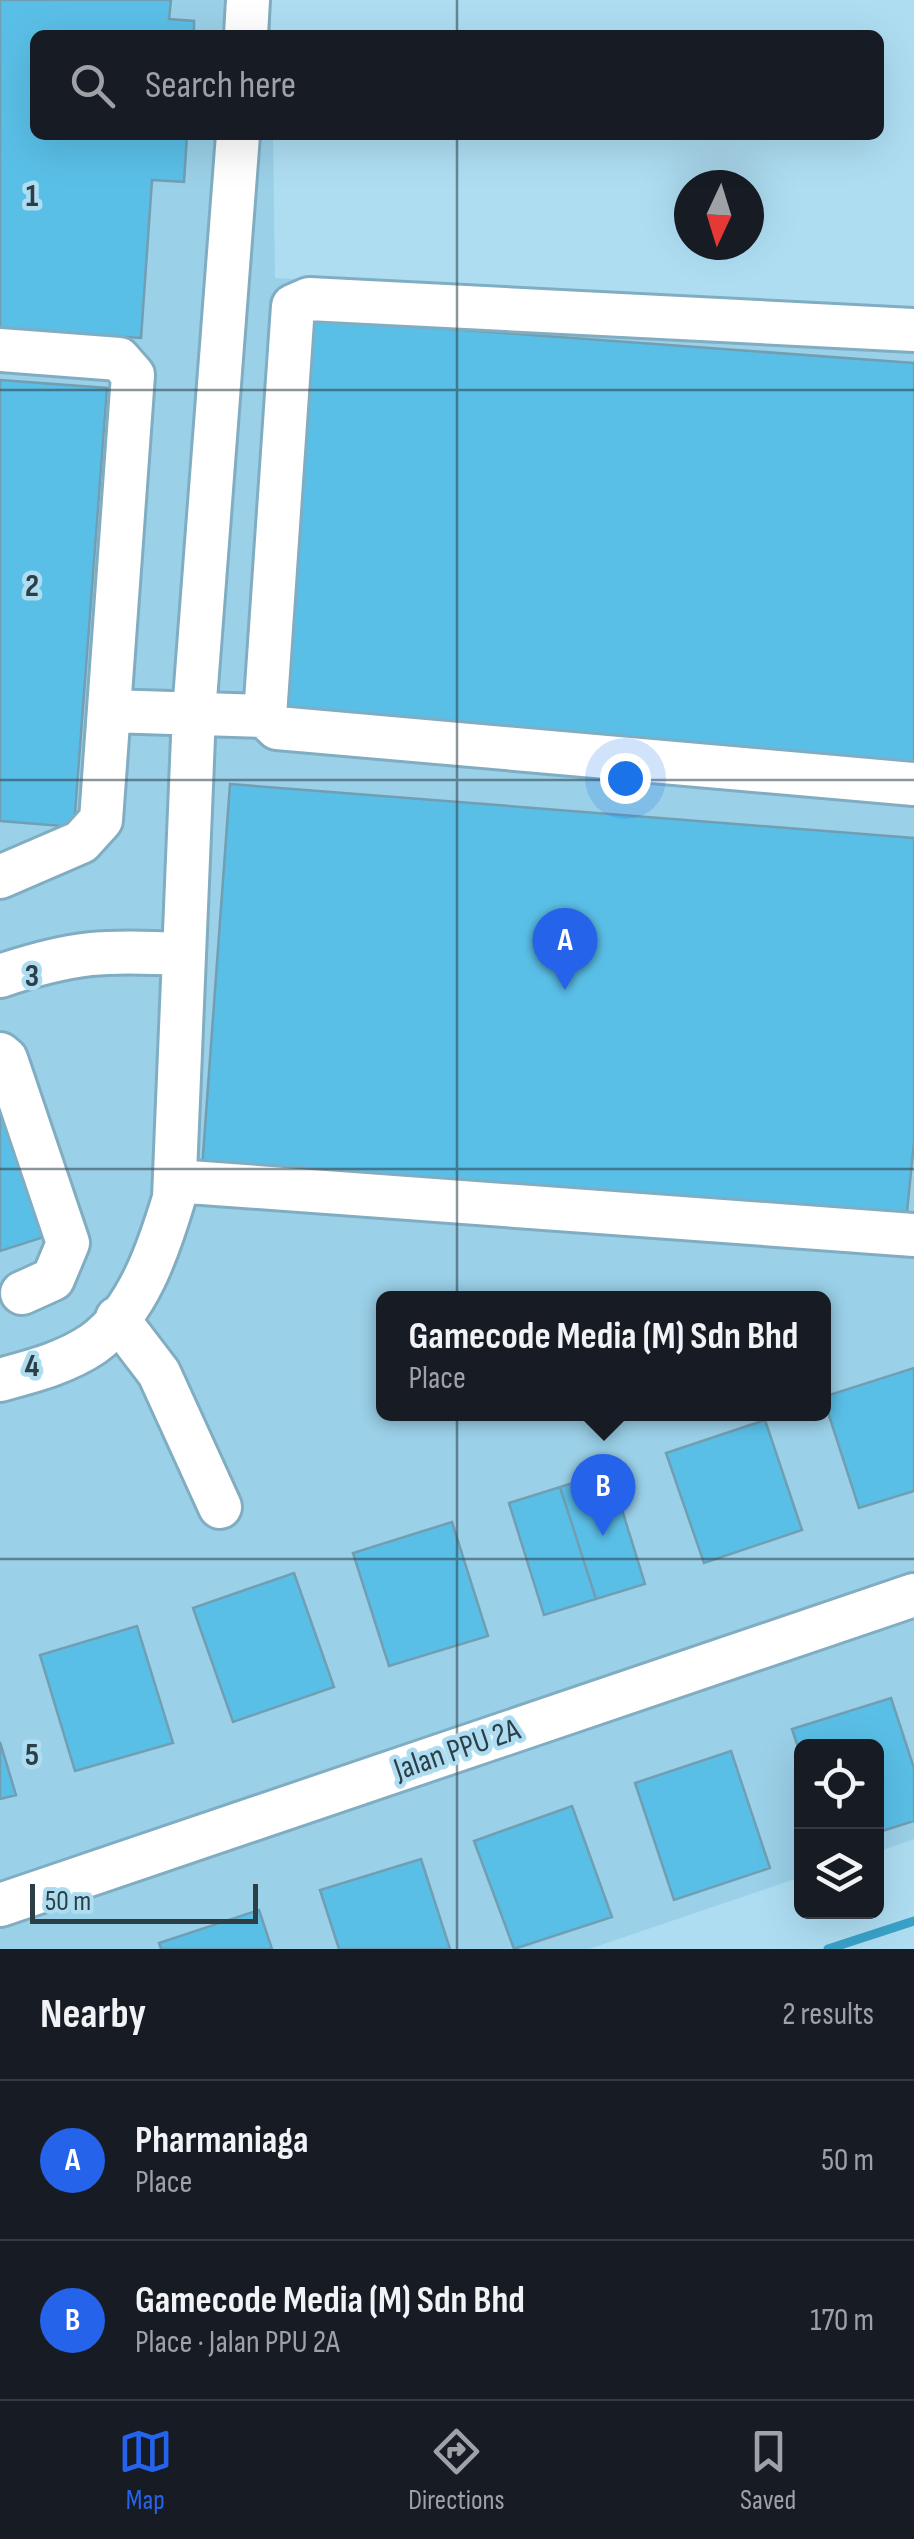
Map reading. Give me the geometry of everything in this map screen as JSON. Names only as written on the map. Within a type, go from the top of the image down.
[{"type":"street","points":[[246,30],[248,0]]},
{"type":"street","points":[[0,1380],[61,1362],[96,1342],[118,1318],[161,1243],[175,1181],[194,713],[238,140]]},
{"type":"street","points":[[265,716],[293,306],[309,299],[914,330]]},
{"type":"street","points":[[0,350],[119,359],[133,375],[101,820],[81,842],[0,877]]},
{"type":"street","points":[[109,711],[265,716],[277,728],[914,784]]},
{"type":"street","points":[[0,976],[52,958],[100,950],[182,954]]},
{"type":"street","points":[[0,1054],[6,1060],[68,1242],[53,1279],[22,1293]]},
{"type":"street","points":[[175,1181],[914,1235]]},
{"type":"street","points":[[118,1318],[159,1373],[220,1506]]},
{"type":"street","name":"Jalan PPU 2A","points":[[0,1905],[914,1595]]},
{"type":"shaded area","points":[[0,0],[271,0],[271,30],[30,30],[30,140],[273,140],[275,278],[914,308],[914,1839],[884,1850],[884,1739],[794,1739],[794,1879],[589,1949],[0,1949]]},
{"type":"building","points":[[0,0],[171,0],[169,19],[194,21],[194,30],[30,30],[30,140],[187,140],[184,182],[152,180],[141,338],[0,329]]},
{"type":"building","points":[[313,319],[914,363],[914,769],[283,723]]},
{"type":"building","points":[[0,380],[107,388],[74,827],[0,821]]},
{"type":"building","points":[[230,784],[914,838],[914,1142],[907,1212],[202,1169]]},
{"type":"building","points":[[0,1100],[44,1237],[0,1251]]},
{"type":"building","points":[[914,1368],[914,1491],[859,1508],[831,1421],[831,1394]]},
{"type":"building","points":[[765,1421],[802,1530],[704,1563],[666,1453]]},
{"type":"building","points":[[610,1471],[645,1584],[596,1599],[560,1487]]},
{"type":"building","points":[[560,1487],[596,1599],[544,1615],[509,1503]]},
{"type":"building","points":[[452,1522],[488,1636],[389,1666],[353,1553]]},
{"type":"building","points":[[294,1573],[334,1687],[233,1722],[193,1608]]},
{"type":"building","points":[[137,1626],[173,1743],[75,1771],[40,1655]]},
{"type":"building","points":[[891,1698],[914,1768],[914,1821],[884,1830],[884,1739],[795,1739],[792,1729]]},
{"type":"building","points":[[0,1742],[16,1795],[0,1799]]},
{"type":"building","points":[[731,1751],[770,1868],[674,1900],[635,1783]]},
{"type":"building","points":[[572,1806],[612,1917],[514,1949],[474,1841]]},
{"type":"building","points":[[421,1859],[450,1949],[339,1949],[320,1890]]},
{"type":"building","points":[[259,1910],[272,1949],[161,1949],[159,1943]]},
{"type":"waterway","points":[[828,1949],[914,1921]]},
{"type":"place","name":"Pharmaniaga","points":[[565,990]]},
{"type":"place","name":"Gamecode Media (M) Sdn Bhd","points":[[603,1536]]}]
